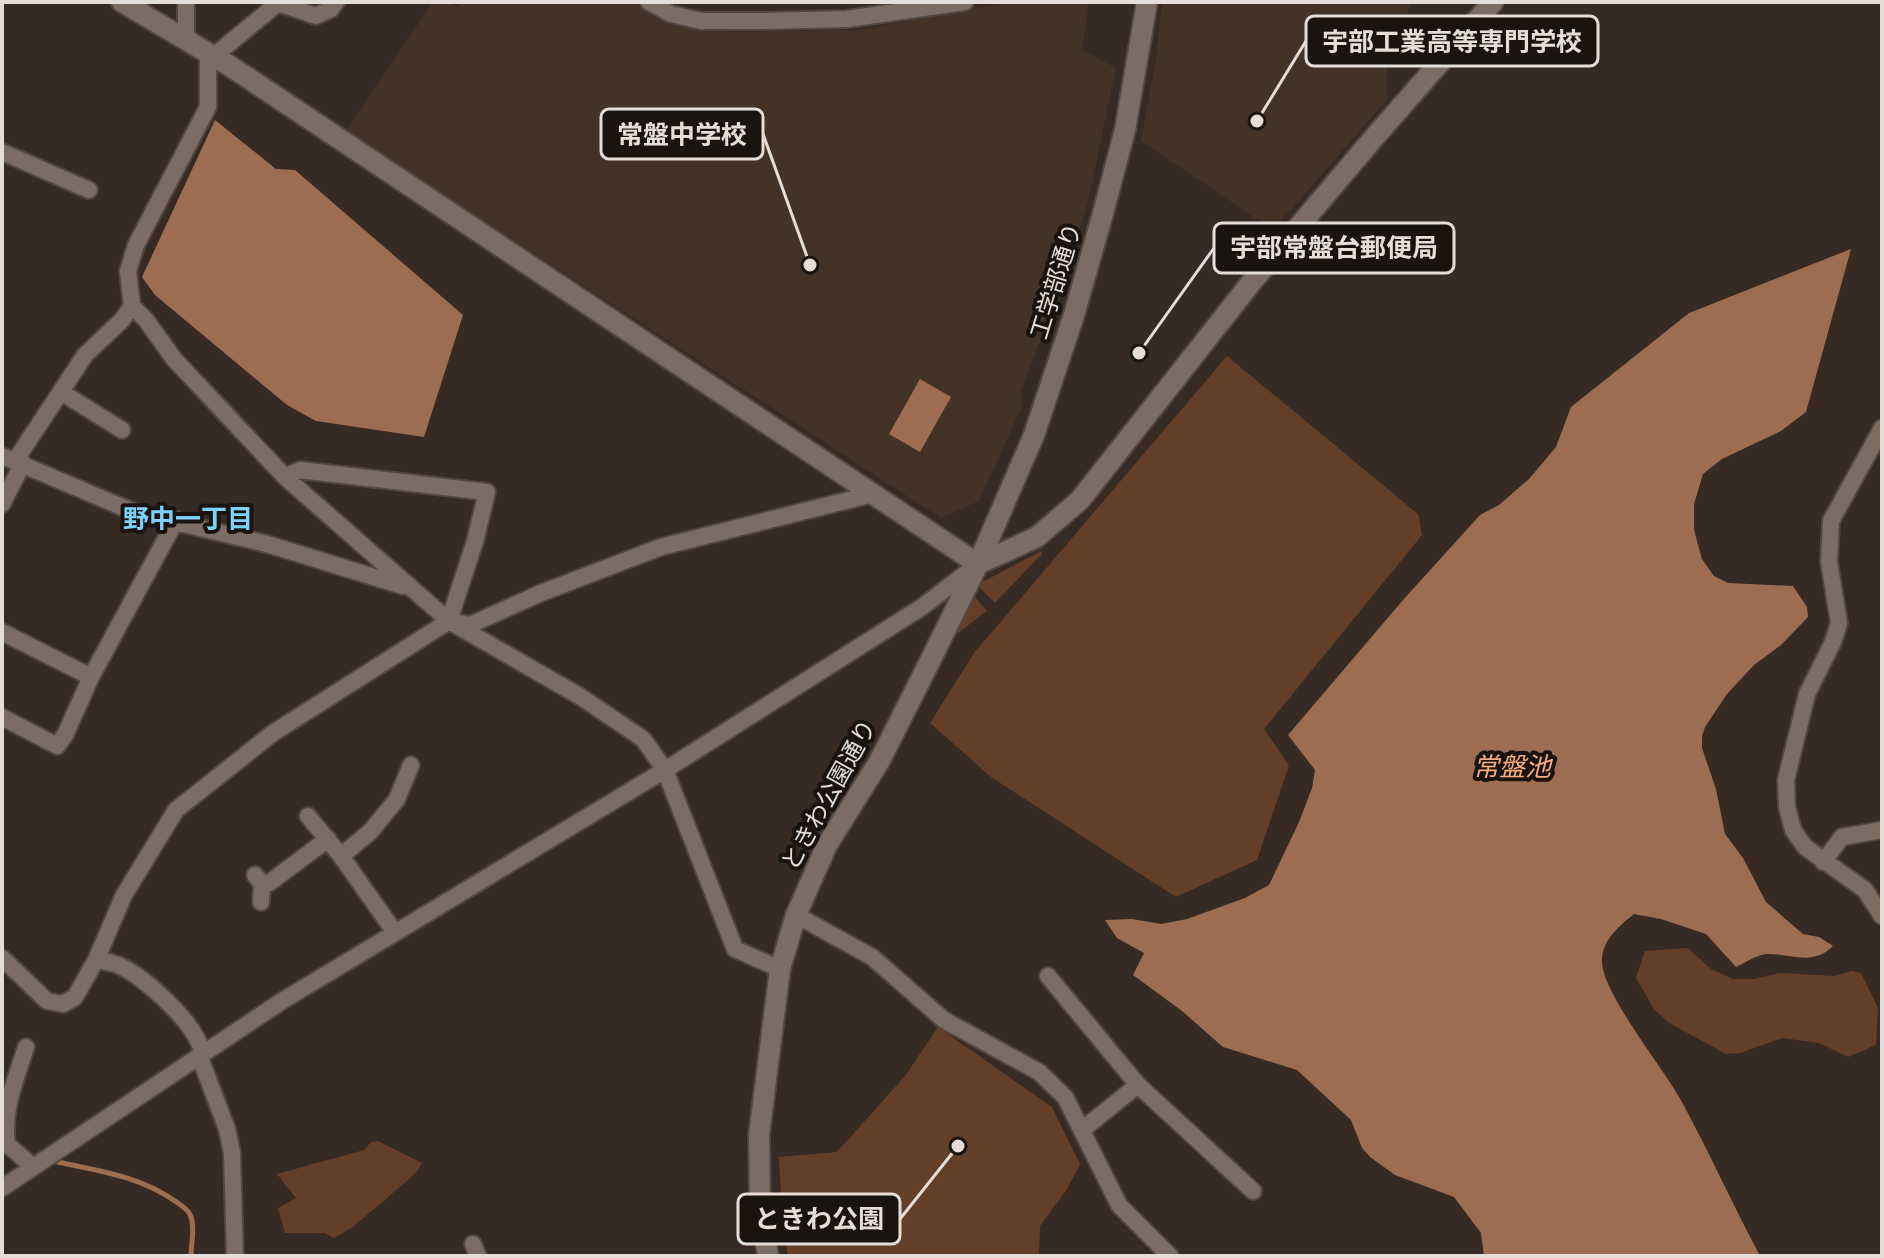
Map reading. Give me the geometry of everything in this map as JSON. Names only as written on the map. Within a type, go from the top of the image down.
[{"type":"street","points":[[122,2],[211,54],[978,564]]},
{"type":"street","points":[[186,2],[186,40]]},
{"type":"street","points":[[336,2],[331,9],[316,16],[278,3],[211,54],[208,107],[136,245],[128,271],[132,306],[174,359],[285,477],[410,588],[449,621],[581,697],[643,739],[665,770],[735,949],[780,969]]},
{"type":"street","points":[[649,2],[671,14],[701,21],[847,19],[927,5],[965,2]]},
{"type":"street","name":"工学部通り","points":[[978,564],[1034,435],[1074,315],[1125,130],[1147,2]]},
{"type":"street","points":[[2,1188],[200,1053],[394,931],[665,770],[922,607],[978,564],[1037,537],[1080,500],[1250,284],[1493,2]]},
{"type":"street","points":[[2,152],[89,190]]},
{"type":"street","points":[[2,504],[13,460],[85,355],[122,320],[132,306]]},
{"type":"street","points":[[61,392],[122,430]]},
{"type":"street","points":[[1882,428],[1831,521],[1829,562],[1839,623],[1807,694],[1786,780],[1787,807],[1793,830],[1805,847],[1823,862],[1874,888],[1882,916]]},
{"type":"street","points":[[13,460],[134,512],[267,544],[410,588]]},
{"type":"street","points":[[2,958],[47,1001],[63,1004],[75,997],[96,960],[124,895],[176,810],[273,733],[449,621],[487,492],[300,470],[285,477]]},
{"type":"street","points":[[449,621],[470,625],[541,593],[661,547],[873,494]]},
{"type":"street","points":[[2,717],[57,746],[176,520]]},
{"type":"street","name":"ときわ公園通り","points":[[768,1256],[760,1205],[759,1135],[780,969],[796,915],[827,845],[879,762],[978,564]]},
{"type":"street","points":[[2,632],[91,677]]},
{"type":"street","points":[[341,856],[371,831],[397,799],[411,765]]},
{"type":"street","points":[[308,816],[341,856],[394,931]]},
{"type":"street","points":[[1823,862],[1842,837],[1882,830]]},
{"type":"street","points":[[261,902],[258,879],[269,883],[328,839]]},
{"type":"street","points":[[796,915],[872,957],[944,1020],[1039,1072],[1065,1097],[1119,1205],[1170,1256]]},
{"type":"street","points":[[96,960],[121,966],[161,996],[201,1044],[200,1053],[227,1129],[232,1153],[235,1256]]},
{"type":"street","points":[[1048,976],[1138,1085],[1253,1191]]},
{"type":"street","points":[[26,1047],[11,1092],[5,1132],[7,1144],[33,1167]]},
{"type":"street","points":[[1083,1129],[1138,1085]]},
{"type":"shaded area","points":[[433,2],[448,2],[457,7],[462,2],[634,2],[665,22],[732,32],[860,30],[1009,2],[1089,2],[1082,50],[1116,68],[1088,202],[1050,328],[1038,345],[1021,392],[1021,409],[979,501],[941,518],[346,131]]},
{"type":"shaded area","points":[[1162,2],[1412,2],[1387,64],[1387,100],[1273,230],[1141,141],[1155,66]]},
{"type":"shaded area","points":[[1227,356],[1418,514],[1422,535],[1264,729],[1289,765],[1257,860],[1176,897],[991,777],[930,723],[974,653]]},
{"type":"shaded area","points":[[1041,551],[1042,554],[995,603],[977,585]]},
{"type":"shaded area","points":[[973,595],[987,611],[958,633],[955,631]]},
{"type":"shaded area","points":[[1688,948],[1711,969],[1733,979],[1754,979],[1780,973],[1834,976],[1852,971],[1861,973],[1878,1008],[1876,1045],[1848,1057],[1819,1043],[1782,1038],[1740,1053],[1726,1054],[1669,1023],[1654,1009],[1636,978],[1645,951]]},
{"type":"shaded area","points":[[938,1027],[1052,1107],[1080,1164],[1067,1189],[1040,1226],[1039,1256],[788,1256],[782,1217],[779,1157],[837,1152],[905,1076]]},
{"type":"shaded area","points":[[378,1141],[422,1163],[416,1173],[353,1227],[334,1238],[324,1233],[285,1233],[278,1208],[296,1198],[277,1174],[364,1150],[371,1142]]},
{"type":"water","points":[[215,120],[276,169],[295,170],[463,315],[424,437],[316,421],[287,405],[155,295],[142,277]]},
{"type":"water","name":"常盤池","points":[[1851,249],[1806,412],[1781,431],[1722,459],[1703,474],[1694,504],[1694,529],[1698,545],[1702,559],[1714,576],[1728,583],[1793,586],[1807,607],[1808,617],[1781,645],[1754,665],[1727,694],[1705,727],[1702,748],[1716,789],[1725,834],[1743,858],[1766,902],[1803,934],[1819,937],[1833,946],[1817,956],[1762,955],[1736,967],[1706,934],[1661,919],[1634,914],[1612,935],[1602,955],[1605,977],[1613,994],[1682,1102],[1760,1256],[1484,1256],[1481,1233],[1454,1197],[1395,1175],[1370,1157],[1362,1148],[1351,1120],[1297,1070],[1223,1047],[1182,1011],[1133,975],[1144,953],[1117,938],[1105,920],[1132,919],[1161,924],[1187,919],[1245,898],[1269,885],[1299,822],[1312,788],[1315,770],[1288,735],[1480,515],[1499,505],[1529,479],[1556,447],[1571,407],[1689,313]]},
{"type":"water","points":[[920,379],[951,397],[920,452],[889,434]]},
{"type":"waterway","points":[[58,1162],[133,1180],[175,1201],[191,1217],[191,1256]]},
{"type":"place","name":"宇部工業高等専門学校","points":[[1257,121]]},
{"type":"place","name":"常盤中学校","points":[[810,265]]},
{"type":"place","name":"宇部常盤台郵便局","points":[[1139,353]]},
{"type":"place","name":"ときわ公園","points":[[958,1146]]},
{"type":"district","name":"野中一丁目","points":[[188,519]]}]
